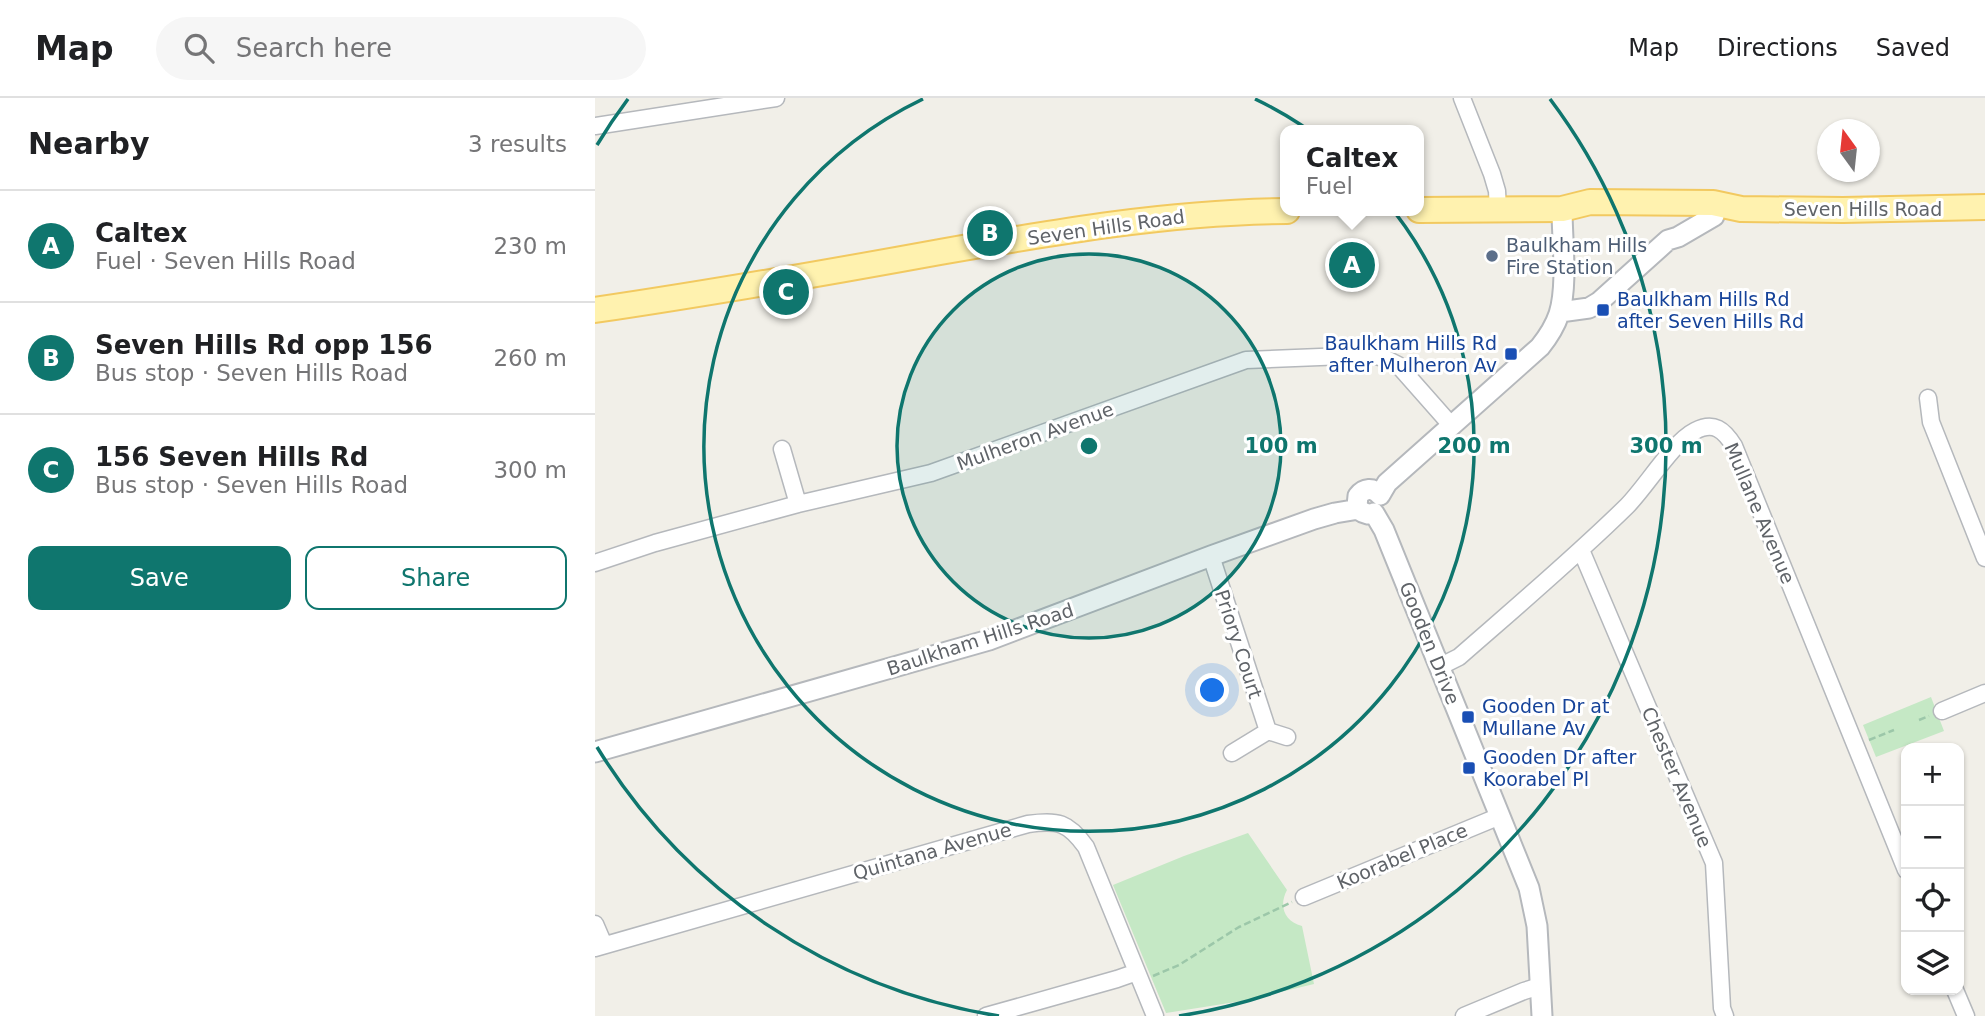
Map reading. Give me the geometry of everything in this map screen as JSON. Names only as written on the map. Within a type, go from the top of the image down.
[{"type":"main road","name":"Seven Hills Road","points":[[1424,210],[1562,209],[1590,202],[1713,203],[1741,209],[1985,208]]},
{"type":"main road","name":"Seven Hills Road","points":[[1562,209],[1583,216],[1714,216],[1741,209]]},
{"type":"main road","name":"Seven Hills Road","points":[[595,310],[1062,231],[1225,212],[1280,211]]},
{"type":"street","points":[[595,126],[776,98]]},
{"type":"street","points":[[1462,98],[1492,174],[1497,191],[1498,210]]},
{"type":"street","points":[[1371,506],[1387,483],[1540,347],[1555,325],[1563,290],[1562,209]]},
{"type":"street","points":[[1560,312],[1589,308],[1599,302],[1668,240],[1714,216]]},
{"type":"street","name":"Mulheron Avenue","points":[[595,563],[655,543],[798,504],[931,473],[1252,359],[1370,355],[1384,358],[1398,365],[1451,425]]},
{"type":"street","points":[[1928,398],[1930,422],[1985,558]]},
{"type":"street","name":"Mullane Avenue","points":[[1439,667],[1459,657],[1581,550],[1629,504],[1693,431],[1706,427],[1718,428],[1726,433],[1734,446],[1906,869]]},
{"type":"street","points":[[782,449],[798,504]]},
{"type":"street","name":"Baulkham Hills Road","points":[[595,752],[989,640],[1314,519],[1371,506]]},
{"type":"street","name":"Gooden Drive","points":[[1371,506],[1384,530],[1529,888],[1537,926],[1542,1016]]},
{"type":"street","name":"Chester Avenue","points":[[1581,550],[1714,863],[1722,1008],[1725,1016]]},
{"type":"street","name":"Priory Court","points":[[1211,556],[1268,731]]},
{"type":"street","points":[[1942,711],[1985,692]]},
{"type":"street","points":[[1232,753],[1268,731],[1287,737]]},
{"type":"street","name":"Koorabel Place","points":[[1304,897],[1500,816]]},
{"type":"street","name":"Quintana Avenue","points":[[600,947],[1028,824],[1061,822],[1076,832],[1086,847],[1155,1016]]},
{"type":"street","points":[[595,924],[600,947]]},
{"type":"street","points":[[986,1016],[1117,979],[1139,977]]},
{"type":"street","points":[[1464,1016],[1539,986]]},
{"type":"street","points":[[1957,995],[1966,1016]]},
{"type":"path","points":[[1866,741],[1894,730]]},
{"type":"path","points":[[1139,977],[1179,965],[1239,927],[1304,897]]},
{"type":"green space","points":[[1931,697],[1944,731],[1913,743],[1901,743],[1901,747],[1876,757],[1863,725]]},
{"type":"green space","points":[[1248,833],[1287,890],[1283,901],[1284,912],[1296,924],[1302,926],[1314,984],[1242,1001],[1166,1013],[1113,885]]},
{"type":"place","name":"Seven Hills Rd opp 156","points":[[990,233]]},
{"type":"place","name":"Baulkham Hills Fire Station","points":[[1492,256]]},
{"type":"place","name":"Caltex","points":[[1352,265]]},
{"type":"place","name":"156 Seven Hills Rd","points":[[786,292]]},
{"type":"place","name":"Baulkham Hills Rd after Seven Hills Rd","points":[[1603,310]]},
{"type":"place","name":"Baulkham Hills Rd after Mulheron Av","points":[[1511,354]]},
{"type":"place","name":"Gooden Dr at Mullane Av","points":[[1468,717]]},
{"type":"place","name":"Gooden Dr after Koorabel Pl","points":[[1469,768]]}]
